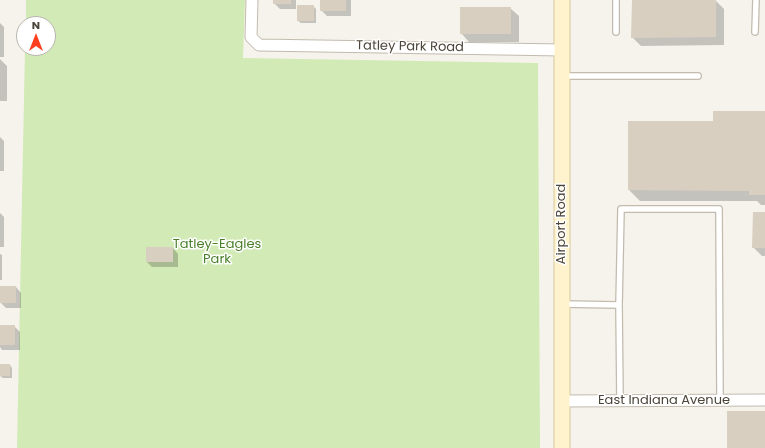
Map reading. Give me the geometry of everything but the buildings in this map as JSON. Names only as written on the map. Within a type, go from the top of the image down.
[{"type":"main road","name":"Airport Road","points":[[562,0],[562,448]]},
{"type":"street","name":"Tatley Park Road","points":[[252,0],[251,37],[259,46],[562,50]]},
{"type":"street","name":"East Indiana Avenue","points":[[562,401],[765,400]]},
{"type":"lane","points":[[616,0],[616,32]]},
{"type":"lane","points":[[755,32],[756,0]]},
{"type":"lane","points":[[562,76],[698,76]]},
{"type":"lane","points":[[620,401],[621,209],[720,209],[720,400]]},
{"type":"lane","points":[[562,304],[620,305]]},
{"type":"green space","name":"Tatley-Eagles Park","points":[[26,0],[245,0],[243,58],[538,63],[540,448],[17,448],[25,56],[56,56],[56,16],[26,16]]}]
